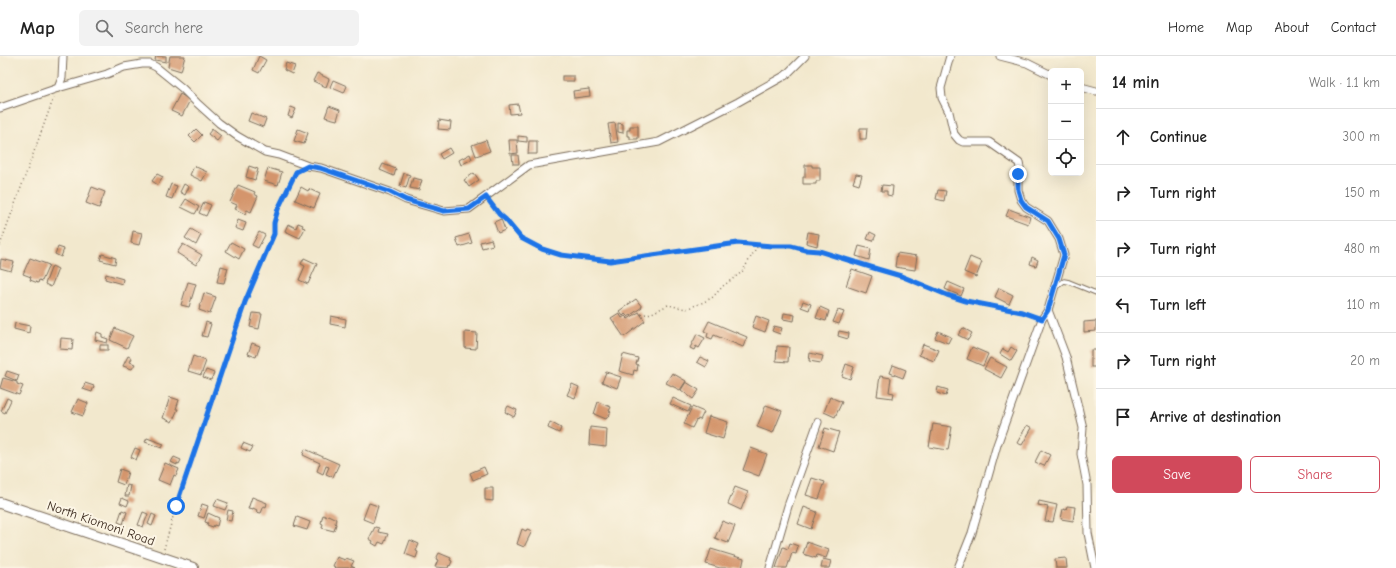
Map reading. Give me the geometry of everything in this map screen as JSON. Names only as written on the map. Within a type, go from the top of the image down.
[{"type":"main road","name":"North Kiomoni Road","points":[[0,503],[193,568]]},
{"type":"street","points":[[58,88],[62,78],[63,56]]},
{"type":"street","points":[[0,108],[58,88],[107,74],[124,67],[150,64],[182,88],[197,103],[237,136],[265,152],[308,166],[320,168],[390,192],[406,200],[444,211],[469,209],[529,165],[659,142],[738,102],[786,75],[805,56]]},
{"type":"street","points":[[950,56],[941,88],[942,98],[949,112],[954,134],[963,142],[988,142],[1019,163],[1018,190],[1021,200],[1026,207],[1048,221],[1059,239],[1064,255],[1048,310],[1042,319],[997,445],[972,533],[958,568]]},
{"type":"street","points":[[1000,56],[1027,63],[1048,74]]},
{"type":"street","points":[[1084,88],[1096,91]]},
{"type":"street","points":[[1048,310],[1066,357],[1083,428],[1081,454],[1087,485],[1088,533],[1095,568]]},
{"type":"street","points":[[770,568],[788,506],[818,422]]},
{"type":"lane","points":[[1053,291],[1064,281],[1096,293]]},
{"type":"path","points":[[0,245],[58,88]]},
{"type":"path","points":[[162,557],[176,506],[245,302],[274,234],[274,223],[278,209],[296,172],[308,166]]},
{"type":"path","points":[[486,197],[521,238],[542,249],[561,255],[610,261],[738,243],[791,246],[806,250],[819,251],[901,276],[947,295],[966,301],[1022,312],[1042,319]]},
{"type":"path","points":[[641,315],[652,313],[668,305],[686,310],[713,297],[723,286],[742,272],[758,245]]},
{"type":"building","points":[[156,56],[166,56],[166,62],[155,60]]},
{"type":"building","points":[[170,56],[185,56],[181,71],[168,67]]},
{"type":"building","points":[[259,56],[266,60],[259,73],[253,70]]},
{"type":"building","points":[[286,63],[295,66],[292,74],[284,70]]},
{"type":"building","points":[[317,73],[329,79],[326,87],[313,81]]},
{"type":"building","points":[[562,76],[574,76],[574,81],[562,81]]},
{"type":"building","points":[[333,80],[347,86],[344,93],[330,87]]},
{"type":"building","points":[[589,89],[590,96],[574,98],[573,91]]},
{"type":"building","points":[[180,94],[190,100],[182,116],[171,111]]},
{"type":"building","points":[[518,104],[520,113],[510,114],[509,105]]},
{"type":"building","points":[[329,106],[340,110],[337,120],[325,117]]},
{"type":"building","points":[[291,107],[296,109],[292,118],[288,116]]},
{"type":"building","points":[[251,113],[266,119],[263,127],[248,121]]},
{"type":"building","points":[[439,120],[451,122],[450,130],[438,129]]},
{"type":"building","points":[[615,123],[618,142],[611,143],[608,124]]},
{"type":"building","points":[[618,123],[623,124],[623,133],[618,132]]},
{"type":"building","points":[[630,126],[638,126],[638,139],[630,139],[630,136],[627,136],[627,130],[630,130]]},
{"type":"building","points":[[860,128],[867,128],[866,139],[860,139]]},
{"type":"building","points":[[196,129],[202,135],[195,142],[189,136]]},
{"type":"building","points":[[212,129],[221,136],[217,141],[208,134]]},
{"type":"building","points":[[298,129],[308,133],[304,144],[294,141]]},
{"type":"building","points":[[518,136],[527,137],[527,142],[518,141]]},
{"type":"building","points":[[486,140],[490,151],[476,156],[472,145]]},
{"type":"building","points":[[509,140],[517,140],[518,153],[510,154]]},
{"type":"building","points":[[529,141],[537,141],[537,154],[528,154]]},
{"type":"building","points":[[449,148],[452,153],[442,159],[439,154]]},
{"type":"building","points":[[470,154],[472,159],[461,165],[459,160]]},
{"type":"building","points":[[512,155],[518,155],[519,164],[513,164]]},
{"type":"building","points":[[383,164],[396,169],[394,176],[380,170]]},
{"type":"building","points":[[805,165],[820,167],[820,181],[816,181],[816,184],[803,184],[803,177],[805,177]]},
{"type":"building","points":[[194,166],[207,172],[202,181],[190,175]]},
{"type":"building","points":[[249,166],[258,169],[255,180],[246,177]]},
{"type":"building","points":[[268,168],[282,172],[278,185],[264,181]]},
{"type":"building","points":[[404,173],[410,175],[406,188],[400,186]]},
{"type":"building","points":[[474,173],[479,180],[469,187],[464,180]]},
{"type":"building","points":[[157,174],[163,177],[158,185],[152,181]]},
{"type":"building","points":[[856,174],[862,175],[859,185],[853,183]]},
{"type":"building","points":[[413,178],[422,180],[419,190],[410,188]]},
{"type":"building","points":[[171,184],[177,186],[172,199],[166,197]]},
{"type":"building","points":[[184,184],[189,187],[185,195],[180,192]]},
{"type":"building","points":[[238,185],[255,192],[254,194],[258,196],[251,212],[247,210],[245,214],[235,209],[237,205],[230,202]]},
{"type":"building","points":[[882,185],[893,186],[892,196],[887,195],[887,191],[881,191]]},
{"type":"building","points":[[92,187],[105,192],[99,208],[86,203]]},
{"type":"building","points":[[301,187],[308,191],[309,189],[320,194],[314,208],[295,200]]},
{"type":"building","points":[[938,190],[946,191],[944,201],[936,199]]},
{"type":"building","points":[[186,199],[199,207],[195,214],[181,207]]},
{"type":"building","points":[[204,202],[211,205],[206,216],[199,213]]},
{"type":"building","points":[[1009,209],[1030,217],[1028,224],[1006,216]]},
{"type":"building","points":[[501,219],[505,230],[498,233],[494,222]]},
{"type":"building","points":[[238,220],[246,223],[243,231],[235,228]]},
{"type":"building","points":[[298,223],[303,225],[302,227],[305,228],[300,238],[285,231],[288,224],[296,228]]},
{"type":"building","points":[[191,229],[201,235],[196,245],[185,238]]},
{"type":"building","points":[[133,231],[142,233],[139,245],[131,243]]},
{"type":"building","points":[[259,232],[265,235],[258,248],[252,245]]},
{"type":"building","points":[[808,232],[819,234],[817,246],[806,243]]},
{"type":"building","points":[[870,232],[876,235],[873,241],[867,239]]},
{"type":"building","points":[[469,234],[472,243],[459,247],[456,238]]},
{"type":"building","points":[[491,239],[493,245],[482,248],[480,242]]},
{"type":"building","points":[[231,242],[244,249],[239,259],[226,251]]},
{"type":"building","points":[[183,244],[202,255],[196,265],[177,253]]},
{"type":"building","points":[[859,246],[871,249],[869,260],[856,256]]},
{"type":"building","points":[[58,247],[64,249],[61,257],[55,254]]},
{"type":"building","points":[[897,253],[917,256],[915,270],[895,267]]},
{"type":"building","points":[[102,254],[116,258],[115,264],[100,260]]},
{"type":"building","points":[[970,257],[982,262],[976,277],[964,272]]},
{"type":"building","points":[[1032,257],[1038,260],[1036,266],[1030,264]]},
{"type":"building","points":[[30,258],[49,265],[42,281],[39,280],[38,283],[30,280],[31,277],[23,274]]},
{"type":"building","points":[[304,258],[317,264],[308,284],[299,280],[305,266],[301,264]]},
{"type":"building","points":[[1,259],[14,262],[11,271],[0,268]]},
{"type":"building","points":[[52,266],[58,269],[51,287],[45,284]]},
{"type":"building","points":[[221,266],[228,268],[224,283],[217,282]]},
{"type":"building","points":[[852,269],[872,276],[866,293],[846,286]]},
{"type":"building","points":[[106,274],[123,279],[122,284],[105,279]]},
{"type":"building","points":[[188,282],[196,284],[189,307],[181,305]]},
{"type":"building","points":[[948,282],[964,289],[961,296],[945,289]]},
{"type":"building","points":[[999,288],[1013,295],[1009,304],[995,297]]},
{"type":"building","points":[[204,293],[216,297],[210,314],[199,310]]},
{"type":"building","points":[[636,299],[642,307],[628,317],[625,314],[623,316],[619,311]]},
{"type":"building","points":[[803,301],[811,304],[809,310],[801,307]]},
{"type":"building","points":[[820,307],[829,311],[826,321],[816,318]]},
{"type":"building","points":[[838,310],[844,312],[839,324],[833,322]]},
{"type":"building","points":[[639,312],[645,321],[624,337],[611,318],[619,313],[622,318],[625,316],[628,319]]},
{"type":"building","points":[[253,313],[262,314],[259,329],[250,327]]},
{"type":"building","points":[[784,313],[795,315],[794,321],[783,319]]},
{"type":"building","points":[[331,316],[346,319],[345,327],[330,324]]},
{"type":"building","points":[[756,316],[769,321],[765,332],[752,327]]},
{"type":"building","points":[[709,321],[747,337],[743,347],[714,335],[712,339],[707,337],[708,333],[704,331]]},
{"type":"building","points":[[1096,321],[1096,331],[1084,332],[1084,322]]},
{"type":"building","points":[[206,322],[211,324],[207,337],[202,336]]},
{"type":"building","points":[[15,323],[30,326],[29,333],[14,329]]},
{"type":"building","points":[[774,326],[782,328],[780,334],[772,331]]},
{"type":"building","points":[[115,328],[133,336],[127,348],[110,340]]},
{"type":"building","points":[[963,328],[972,333],[968,340],[958,335]]},
{"type":"building","points":[[839,331],[849,333],[848,339],[838,336]]},
{"type":"building","points":[[938,331],[951,337],[948,343],[935,338]]},
{"type":"building","points":[[97,332],[102,334],[102,337],[108,339],[107,343],[95,340]]},
{"type":"building","points":[[465,332],[477,333],[476,349],[465,348]]},
{"type":"building","points":[[697,334],[705,338],[699,348],[696,346],[694,350],[690,348]]},
{"type":"building","points":[[61,338],[73,339],[72,350],[60,349]]},
{"type":"building","points":[[252,343],[260,346],[256,357],[248,354]]},
{"type":"building","points":[[923,344],[939,350],[934,361],[919,355]]},
{"type":"building","points":[[100,345],[108,345],[108,350],[100,350]]},
{"type":"building","points":[[777,346],[789,347],[788,362],[776,361]]},
{"type":"building","points":[[972,347],[988,354],[983,366],[967,359]]},
{"type":"building","points":[[1011,347],[1017,351],[1011,361],[1000,354],[1003,349],[1008,352]]},
{"type":"building","points":[[1091,350],[1096,350],[1096,367],[1091,367]]},
{"type":"building","points":[[810,353],[823,356],[821,363],[809,361]]},
{"type":"building","points":[[623,354],[638,358],[636,364],[638,365],[637,371],[634,370],[633,375],[619,371]]},
{"type":"building","points":[[128,356],[132,358],[130,362],[135,364],[132,369],[123,366]]},
{"type":"building","points":[[193,356],[206,361],[201,375],[188,371]]},
{"type":"building","points":[[700,357],[709,361],[706,367],[697,362]]},
{"type":"building","points":[[990,358],[1007,367],[1001,378],[984,369]]},
{"type":"building","points":[[846,364],[854,367],[850,379],[842,376]]},
{"type":"building","points":[[893,365],[906,370],[903,378],[890,373]]},
{"type":"building","points":[[206,370],[214,373],[211,380],[203,377]]},
{"type":"building","points":[[7,371],[19,375],[17,381],[5,376]]},
{"type":"building","points":[[606,372],[621,377],[617,388],[602,382]]},
{"type":"building","points":[[672,373],[686,381],[680,390],[666,383]]},
{"type":"building","points":[[880,376],[891,378],[889,392],[894,393],[893,398],[877,396]]},
{"type":"building","points":[[3,378],[17,382],[17,384],[23,386],[19,395],[0,388]]},
{"type":"building","points":[[686,382],[699,390],[693,399],[681,390]]},
{"type":"building","points":[[85,383],[94,386],[92,392],[83,389]]},
{"type":"building","points":[[572,384],[579,387],[575,398],[567,395]]},
{"type":"building","points":[[938,387],[948,390],[946,396],[937,393]]},
{"type":"building","points":[[170,397],[179,400],[176,409],[178,409],[172,422],[163,418]]},
{"type":"building","points":[[830,397],[842,402],[835,417],[824,412]]},
{"type":"building","points":[[7,398],[11,400],[5,413],[1,411]]},
{"type":"building","points":[[673,398],[691,406],[688,412],[670,404]]},
{"type":"building","points":[[78,399],[88,403],[83,416],[72,412]]},
{"type":"building","points":[[598,402],[611,407],[609,411],[611,412],[606,419],[594,414]]},
{"type":"building","points":[[766,405],[782,411],[773,433],[757,427]]},
{"type":"building","points":[[508,406],[517,410],[514,417],[505,412]]},
{"type":"building","points":[[692,407],[704,412],[700,420],[696,420],[692,428],[684,424]]},
{"type":"building","points":[[709,416],[728,422],[723,439],[704,433]]},
{"type":"building","points":[[550,422],[561,428],[559,433],[548,428]]},
{"type":"building","points":[[933,424],[952,427],[948,450],[929,447]]},
{"type":"building","points":[[1027,425],[1032,428],[1022,445],[1017,443]]},
{"type":"building","points":[[590,427],[607,429],[606,447],[589,445]]},
{"type":"building","points":[[825,428],[839,432],[833,451],[819,446]]},
{"type":"building","points":[[147,438],[164,444],[162,448],[145,442]]},
{"type":"building","points":[[243,443],[253,447],[250,452],[241,448]]},
{"type":"building","points":[[135,448],[140,450],[136,460],[131,457]]},
{"type":"building","points":[[751,448],[767,454],[759,476],[743,470]]},
{"type":"building","points":[[305,449],[339,464],[333,477],[326,474],[329,467],[326,466],[323,474],[317,471],[320,463],[303,455]]},
{"type":"building","points":[[1041,450],[1050,455],[1044,466],[1035,462]]},
{"type":"building","points":[[174,457],[181,460],[179,464],[177,463],[177,465],[171,462]]},
{"type":"building","points":[[165,463],[179,469],[176,476],[174,475],[170,485],[158,480]]},
{"type":"building","points":[[484,467],[487,474],[473,480],[470,473]]},
{"type":"building","points":[[120,469],[128,472],[124,485],[116,482]]},
{"type":"building","points":[[812,478],[825,482],[819,499],[806,495]]},
{"type":"building","points":[[127,485],[131,486],[129,496],[125,496]]},
{"type":"building","points":[[735,487],[748,492],[741,510],[728,504]]},
{"type":"building","points":[[485,488],[493,488],[493,501],[485,500]]},
{"type":"building","points":[[252,497],[267,503],[266,507],[264,506],[261,513],[256,512],[257,510],[253,508],[253,510],[248,509]]},
{"type":"building","points":[[122,498],[129,501],[127,506],[120,503]]},
{"type":"building","points":[[217,499],[228,503],[225,510],[214,506]]},
{"type":"building","points":[[1039,501],[1057,505],[1053,522],[1045,521],[1048,507],[1038,505]]},
{"type":"building","points":[[369,503],[378,506],[373,523],[363,519]]},
{"type":"building","points":[[202,504],[208,506],[204,518],[198,516]]},
{"type":"building","points":[[1067,506],[1075,507],[1073,521],[1061,519],[1063,509],[1066,510]]},
{"type":"building","points":[[804,507],[817,512],[811,529],[798,524]]},
{"type":"building","points":[[122,510],[127,512],[123,524],[118,522]]},
{"type":"building","points":[[228,510],[233,511],[231,521],[226,520]]},
{"type":"building","points":[[143,512],[148,514],[143,527],[138,525]]},
{"type":"building","points":[[208,513],[219,518],[217,526],[214,525],[213,527],[207,525],[208,523],[205,522]]},
{"type":"building","points":[[152,514],[156,516],[152,526],[148,524]]},
{"type":"building","points":[[323,515],[327,517],[328,515],[336,519],[334,531],[322,528],[323,524],[321,523]]},
{"type":"building","points":[[297,517],[310,522],[307,530],[294,526]]},
{"type":"building","points":[[722,521],[735,526],[728,543],[715,538]]},
{"type":"building","points":[[375,527],[379,528],[378,532],[388,534],[384,544],[379,542],[377,546],[369,539]]},
{"type":"building","points":[[522,529],[532,531],[524,547],[517,544]]},
{"type":"building","points":[[410,540],[419,544],[416,551],[418,552],[416,558],[405,554]]},
{"type":"building","points":[[807,542],[829,550],[826,558],[817,555],[816,558],[803,554]]},
{"type":"building","points":[[790,543],[798,546],[796,554],[792,553],[787,568],[776,568],[783,547],[788,549]]},
{"type":"building","points":[[711,549],[744,559],[742,568],[720,568],[706,564]]},
{"type":"building","points":[[439,553],[451,558],[450,560],[452,561],[448,568],[435,567],[438,560],[436,559]]},
{"type":"building","points":[[337,557],[354,561],[351,566],[355,568],[334,568],[335,567],[333,566]]},
{"type":"building","points":[[1066,558],[1067,568],[1056,568],[1055,559]]},
{"type":"building","points":[[823,559],[831,561],[829,568],[821,568]]},
{"type":"route","points":[[176,506],[245,302],[274,234],[274,223],[278,209],[296,172],[308,166],[320,168],[390,192],[406,200],[444,211],[469,209],[486,197],[521,238],[542,249],[561,255],[610,261],[738,243],[791,246],[806,250],[819,251],[901,276],[923,286],[966,301],[1022,312],[1042,319],[1048,310],[1064,255],[1059,239],[1048,221],[1026,207],[1021,200],[1018,190],[1018,174]]}]
